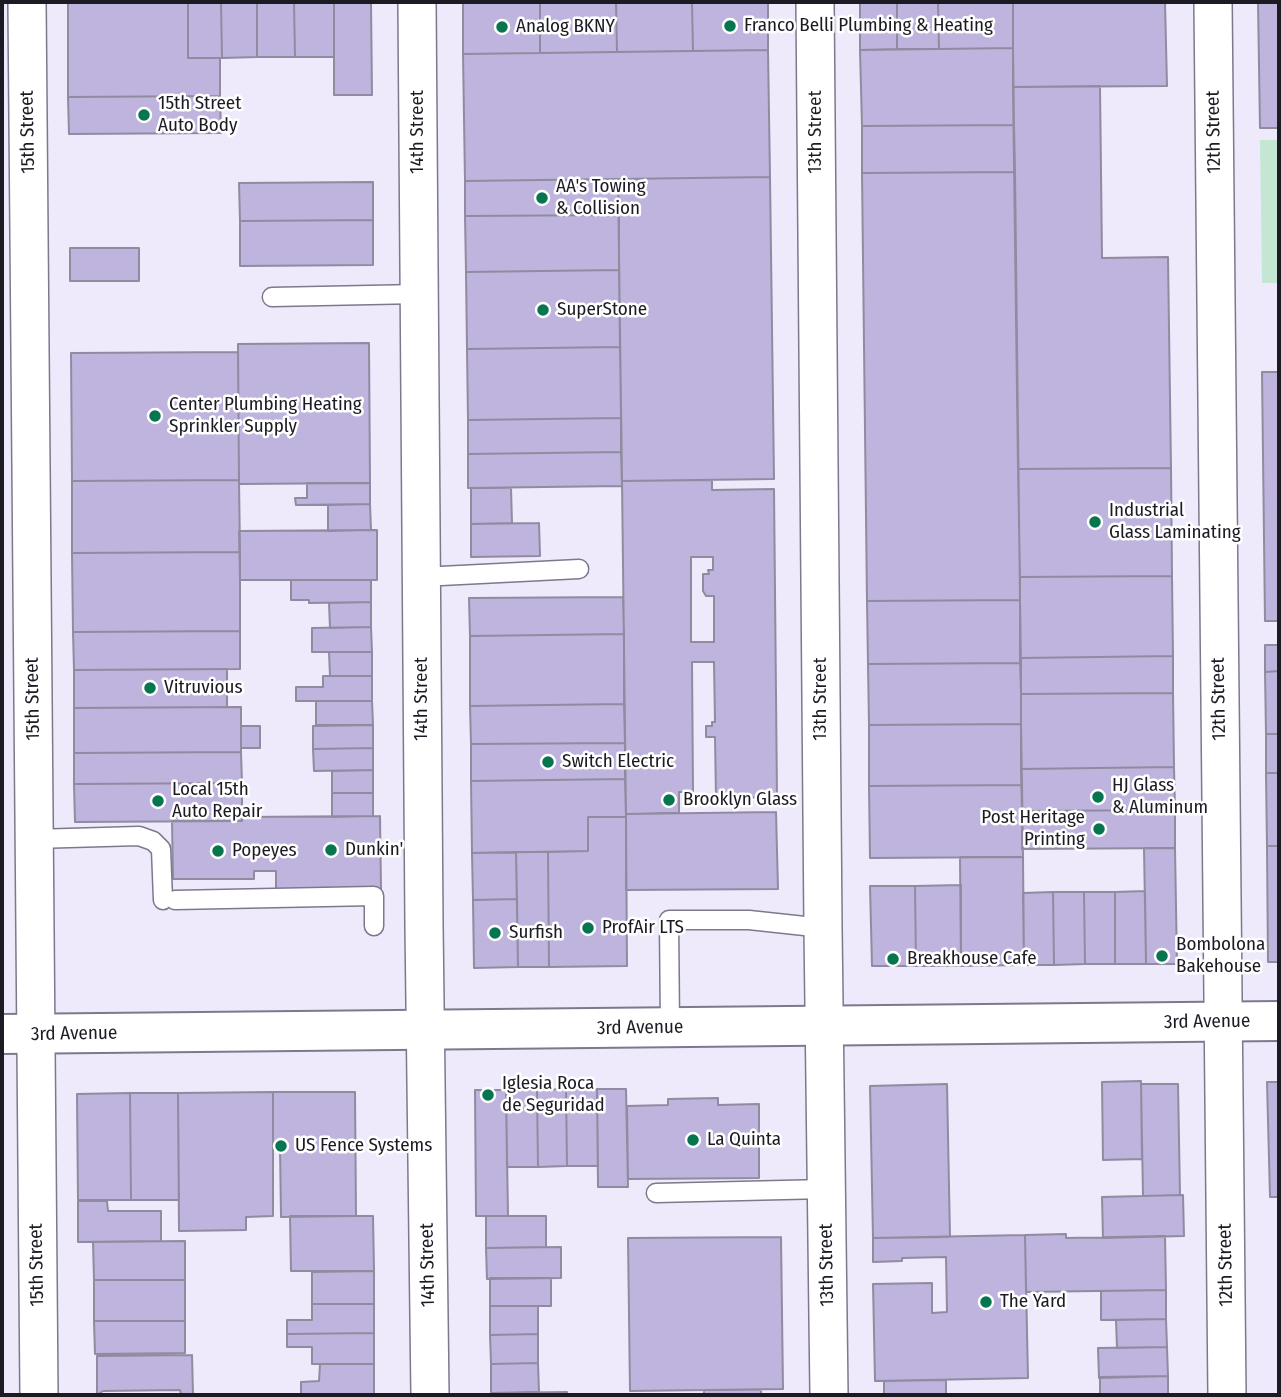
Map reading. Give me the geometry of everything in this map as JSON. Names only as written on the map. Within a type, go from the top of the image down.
[{"type":"main road","name":"3rd Avenue","points":[[18,1034],[1279,1021]]},
{"type":"street","name":"15th Street","points":[[27,2],[34,839],[18,1034],[39,1395]]},
{"type":"street","name":"14th Street","points":[[417,2],[430,1395]]},
{"type":"street","name":"13th Street","points":[[815,2],[829,1395]]},
{"type":"street","name":"12th Street","points":[[1213,2],[1227,1395]]},
{"type":"lane","points":[[272,297],[419,294]]},
{"type":"lane","points":[[421,577],[579,569]]},
{"type":"lane","points":[[34,839],[139,836],[153,841],[161,849],[169,900],[374,897],[374,926]]},
{"type":"lane","points":[[670,1027],[669,920],[749,920],[823,928]]},
{"type":"lane","points":[[656,1193],[826,1189]]},
{"type":"green space","points":[[1260,140],[1279,140],[1279,283],[1262,283]]},
{"type":"building","points":[[68,2],[188,2],[188,58],[220,58],[220,96],[68,97]]},
{"type":"building","points":[[188,2],[221,2],[222,58],[188,58]]},
{"type":"building","points":[[221,2],[257,2],[257,57],[222,58]]},
{"type":"building","points":[[257,2],[294,2],[295,57],[257,57]]},
{"type":"building","points":[[294,2],[334,2],[334,57],[295,57]]},
{"type":"building","points":[[334,2],[371,2],[372,95],[334,95]]},
{"type":"building","name":"Analog BKNY","points":[[463,2],[540,2],[540,53],[463,54]]},
{"type":"building","points":[[540,2],[616,2],[617,52],[540,53]]},
{"type":"building","points":[[616,2],[692,2],[693,51],[617,52]]},
{"type":"building","name":"Franco Belli Plumbing & Heating","points":[[692,2],[768,2],[768,50],[693,51]]},
{"type":"building","points":[[860,2],[897,2],[897,49],[860,50]]},
{"type":"building","points":[[897,2],[938,2],[939,49],[897,49]]},
{"type":"building","points":[[938,2],[1013,2],[1013,48],[939,49]]},
{"type":"building","points":[[1013,2],[1165,2],[1167,86],[1013,87]]},
{"type":"building","points":[[1258,2],[1279,2],[1279,128],[1260,128]]},
{"type":"building","points":[[1013,48],[1014,125],[862,126],[860,50]]},
{"type":"building","points":[[768,50],[770,177],[465,181],[463,54]]},
{"type":"building","points":[[1100,86],[1102,258],[1168,257],[1171,468],[1018,469],[1013,87]]},
{"type":"building","name":"15th Street Auto Body","points":[[220,96],[221,133],[69,134],[68,97]]},
{"type":"building","points":[[1014,125],[1015,172],[862,173],[862,126]]},
{"type":"building","points":[[1015,172],[1020,600],[867,601],[862,173]]},
{"type":"building","points":[[770,177],[774,479],[622,481],[618,179]]},
{"type":"building","name":"AA's Towing & Collision","points":[[618,179],[619,215],[465,216],[465,181]]},
{"type":"building","points":[[373,182],[373,220],[240,221],[239,183]]},
{"type":"building","points":[[619,215],[619,270],[466,272],[465,216]]},
{"type":"building","points":[[373,220],[373,265],[240,266],[240,221]]},
{"type":"building","points":[[70,248],[139,248],[139,281],[70,281]]},
{"type":"building","name":"SuperStone","points":[[619,270],[620,347],[467,349],[466,272]]},
{"type":"building","points":[[369,343],[370,483],[239,484],[238,344]]},
{"type":"building","points":[[620,347],[621,418],[468,420],[467,349]]},
{"type":"building","name":"Center Plumbing Heating Sprinkler Supply","points":[[238,352],[239,480],[72,481],[71,353]]},
{"type":"building","points":[[1262,372],[1279,372],[1279,621],[1265,621]]},
{"type":"building","points":[[621,418],[621,452],[468,454],[468,420]]},
{"type":"building","points":[[621,452],[622,486],[468,488],[468,454]]},
{"type":"building","name":"Industrial Glass Laminating","points":[[1171,468],[1172,576],[1020,577],[1018,469]]},
{"type":"building","points":[[239,480],[240,552],[72,553],[72,481]]},
{"type":"building","points":[[712,480],[712,490],[774,489],[777,797],[716,798],[715,737],[706,737],[706,726],[712,726],[712,722],[715,722],[714,662],[692,662],[693,792],[679,792],[679,813],[626,814],[622,481]],"holes":[[[691,557],[713,557],[713,570],[708,570],[709,574],[703,574],[703,591],[706,596],[714,596],[714,642],[691,642]]]},
{"type":"building","points":[[307,483],[370,483],[370,504],[296,505],[295,498],[307,498]]},
{"type":"building","points":[[471,488],[511,488],[512,523],[471,524]]},
{"type":"building","points":[[370,504],[371,530],[328,531],[328,505]]},
{"type":"building","points":[[539,523],[540,556],[471,557],[471,524]]},
{"type":"building","points":[[377,530],[377,580],[240,580],[239,531]]},
{"type":"building","points":[[240,552],[240,631],[73,632],[72,553]]},
{"type":"building","points":[[1172,576],[1173,656],[1020,658],[1020,577]]},
{"type":"building","points":[[291,580],[371,580],[371,602],[309,603],[309,600],[291,600]]},
{"type":"building","points":[[623,597],[624,634],[470,636],[469,598]]},
{"type":"building","points":[[1020,600],[1021,663],[868,664],[867,601]]},
{"type":"building","points":[[371,602],[371,627],[330,628],[329,603]]},
{"type":"building","points":[[371,627],[372,652],[312,652],[312,628]]},
{"type":"building","points":[[240,631],[240,669],[74,670],[73,632]]},
{"type":"building","points":[[624,634],[624,704],[470,706],[470,636]]},
{"type":"building","points":[[1265,645],[1279,645],[1279,671],[1265,672]]},
{"type":"building","points":[[329,652],[372,652],[372,676],[330,676]]},
{"type":"building","points":[[1173,656],[1173,693],[1021,694],[1020,658]]},
{"type":"building","points":[[1021,663],[1021,724],[869,725],[868,664]]},
{"type":"building","name":"Vitruvious","points":[[227,669],[227,707],[74,708],[74,670]]},
{"type":"building","points":[[1279,671],[1279,734],[1266,734],[1265,672]]},
{"type":"building","points":[[323,676],[372,676],[372,701],[296,701],[296,687],[323,687]]},
{"type":"building","points":[[1173,693],[1174,767],[1021,769],[1021,694]]},
{"type":"building","points":[[316,701],[372,701],[373,725],[316,725]]},
{"type":"building","points":[[624,704],[625,743],[471,744],[470,706]]},
{"type":"building","points":[[241,707],[241,752],[74,753],[74,708]]},
{"type":"building","points":[[1021,724],[1022,785],[869,786],[869,725]]},
{"type":"building","points":[[373,725],[373,748],[313,749],[313,726]]},
{"type":"building","points":[[241,726],[260,726],[260,748],[241,748]]},
{"type":"building","points":[[1266,734],[1279,734],[1279,773],[1266,773]]},
{"type":"building","name":"Switch Electric","points":[[625,743],[625,779],[471,781],[471,744]]},
{"type":"building","points":[[373,748],[373,770],[314,771],[313,749]]},
{"type":"building","points":[[241,752],[242,783],[74,784],[74,753]]},
{"type":"building","name":"HJ Glass & Aluminum","points":[[1174,767],[1175,810],[1022,811],[1021,769]]},
{"type":"building","points":[[373,770],[373,793],[332,793],[332,771]]},
{"type":"building","points":[[1266,773],[1279,773],[1279,846],[1267,846]]},
{"type":"building","points":[[625,779],[626,817],[588,817],[588,851],[472,853],[471,781]]},
{"type":"building","name":"Local 15th Auto Repair","points":[[242,783],[242,821],[75,822],[74,784]]},
{"type":"building","points":[[1022,785],[1023,857],[870,858],[869,786]]},
{"type":"building","points":[[332,793],[373,793],[373,816],[332,817]]},
{"type":"building","name":"Post Heritage Printing","points":[[1175,810],[1175,848],[1022,849],[1022,811]]},
{"type":"building","points":[[776,812],[778,889],[626,890],[626,814]]},
{"type":"building","points":[[380,816],[381,889],[276,890],[276,871],[254,871],[254,879],[173,879],[172,821],[242,821],[242,817]]},
{"type":"building","name":"ProfAir LTS","points":[[588,817],[626,817],[627,966],[549,967],[548,852],[588,851]]},
{"type":"building","points":[[1267,846],[1279,846],[1279,962],[1268,962]]},
{"type":"building","points":[[1144,848],[1175,848],[1177,964],[1146,964]]},
{"type":"building","points":[[516,852],[548,852],[549,967],[518,967]]},
{"type":"building","points":[[516,852],[517,899],[473,900],[472,853]]},
{"type":"building","points":[[960,857],[1023,857],[1024,965],[961,966]]},
{"type":"building","points":[[961,885],[961,966],[916,966],[915,886]]},
{"type":"building","points":[[870,886],[915,886],[916,966],[872,966]]},
{"type":"building","points":[[1145,891],[1146,964],[1115,964],[1115,892]]},
{"type":"building","points":[[1053,892],[1084,892],[1085,964],[1054,965]]},
{"type":"building","points":[[1053,892],[1054,965],[1024,965],[1023,893]]},
{"type":"building","points":[[1084,892],[1115,892],[1115,964],[1085,964]]},
{"type":"building","name":"Surfish","points":[[517,899],[518,967],[474,968],[473,900]]},
{"type":"building","points":[[1141,1081],[1142,1159],[1103,1160],[1102,1082]]},
{"type":"building","points":[[1267,1082],[1279,1082],[1279,1197],[1270,1197]]},
{"type":"building","points":[[947,1084],[950,1237],[873,1238],[870,1086]]},
{"type":"building","points":[[1141,1084],[1178,1084],[1180,1195],[1143,1196]]},
{"type":"building","points":[[566,1089],[597,1089],[598,1166],[567,1166]]},
{"type":"building","points":[[566,1089],[567,1166],[538,1167],[537,1090]]},
{"type":"building","points":[[597,1089],[626,1089],[628,1187],[598,1187]]},
{"type":"building","points":[[475,1090],[506,1090],[508,1216],[476,1216]]},
{"type":"building","points":[[506,1090],[537,1090],[538,1167],[507,1167]]},
{"type":"building","points":[[273,1092],[355,1092],[356,1216],[281,1217],[280,1147],[273,1147]]},
{"type":"building","points":[[273,1092],[273,1216],[246,1217],[246,1230],[179,1231],[178,1093]]},
{"type":"building","points":[[130,1093],[178,1093],[179,1200],[131,1200]]},
{"type":"building","points":[[130,1093],[131,1200],[78,1200],[77,1094]]},
{"type":"building","name":"La Quinta","points":[[718,1098],[718,1105],[759,1104],[759,1178],[628,1179],[627,1106],[668,1105],[668,1099]]},
{"type":"building","points":[[1183,1195],[1184,1236],[1103,1238],[1102,1197]]},
{"type":"building","points":[[78,1201],[107,1201],[108,1211],[161,1211],[161,1241],[78,1242]]},
{"type":"building","points":[[290,1216],[373,1216],[374,1271],[291,1271]]},
{"type":"building","points":[[486,1216],[546,1216],[546,1247],[486,1248]]},
{"type":"building","points":[[1066,1234],[1066,1238],[1165,1236],[1166,1290],[1026,1292],[1025,1235]]},
{"type":"building","name":"The Yard","points":[[1025,1235],[1028,1378],[875,1381],[873,1284],[932,1283],[932,1313],[947,1312],[946,1257],[873,1262],[873,1238]]},
{"type":"building","points":[[781,1237],[783,1389],[630,1391],[628,1238]]},
{"type":"building","points":[[185,1241],[185,1280],[94,1280],[93,1242]]},
{"type":"building","points":[[561,1247],[561,1278],[487,1279],[486,1248]]},
{"type":"building","points":[[374,1271],[374,1304],[312,1304],[312,1272]]},
{"type":"building","points":[[490,1278],[551,1278],[551,1306],[490,1306]]},
{"type":"building","points":[[94,1280],[185,1280],[185,1321],[94,1321]]},
{"type":"building","points":[[1166,1290],[1166,1319],[1101,1320],[1101,1291]]},
{"type":"building","points":[[312,1304],[374,1304],[374,1333],[287,1334],[287,1320],[312,1320]]},
{"type":"building","points":[[490,1306],[538,1306],[538,1334],[490,1335]]},
{"type":"building","points":[[1166,1319],[1167,1347],[1117,1348],[1116,1320]]},
{"type":"building","points":[[94,1321],[185,1321],[185,1353],[95,1354]]},
{"type":"building","points":[[374,1333],[374,1364],[312,1364],[312,1347],[287,1347],[287,1334]]},
{"type":"building","points":[[538,1334],[538,1363],[491,1364],[490,1335]]},
{"type":"building","points":[[1167,1347],[1168,1376],[1099,1378],[1098,1348]]},
{"type":"building","points":[[192,1355],[193,1394],[181,1394],[180,1390],[103,1391],[97,1395],[97,1356]]},
{"type":"building","points":[[538,1363],[539,1392],[491,1393],[491,1364]]},
{"type":"building","points":[[320,1364],[374,1364],[374,1395],[301,1395],[301,1382],[319,1381]]},
{"type":"building","points":[[1168,1376],[1168,1395],[1100,1395],[1100,1377]]},
{"type":"building","points":[[946,1380],[946,1395],[884,1395],[884,1381]]},
{"type":"building","points":[[704,1390],[761,1390],[761,1395],[704,1395]]},
{"type":"building","points":[[567,1392],[567,1395],[491,1395],[491,1393]]},
{"type":"place","name":"Franco Belli Plumbing & Heating","points":[[730,26]]},
{"type":"place","name":"Analog BKNY","points":[[502,27]]},
{"type":"place","name":"15th Street Auto Body","points":[[144,115]]},
{"type":"place","name":"AA's Towing & Collision","points":[[542,198]]},
{"type":"place","name":"SuperStone","points":[[543,310]]},
{"type":"place","name":"Center Plumbing Heating Sprinkler Supply","points":[[155,416]]},
{"type":"place","name":"Industrial Glass Laminating","points":[[1095,522]]},
{"type":"place","name":"Vitruvious","points":[[150,688]]},
{"type":"place","name":"Switch Electric","points":[[548,762]]},
{"type":"place","name":"HJ Glass & Aluminum","points":[[1098,797]]},
{"type":"place","name":"Brooklyn Glass","points":[[669,800]]},
{"type":"place","name":"Local 15th Auto Repair","points":[[158,801]]},
{"type":"place","name":"Post Heritage Printing","points":[[1099,829]]},
{"type":"place","name":"Dunkin'","points":[[331,850]]},
{"type":"place","name":"Popeyes","points":[[218,851]]},
{"type":"place","name":"ProfAir LTS","points":[[588,928]]},
{"type":"place","name":"Surfish","points":[[495,933]]},
{"type":"place","name":"Bombolona Bakehouse","points":[[1162,956]]},
{"type":"place","name":"Breakhouse Cafe","points":[[893,959]]},
{"type":"place","name":"Iglesia Roca de Seguridad","points":[[488,1095]]},
{"type":"place","name":"La Quinta","points":[[693,1140]]},
{"type":"place","name":"US Fence Systems","points":[[281,1146]]},
{"type":"place","name":"The Yard","points":[[986,1302]]}]
